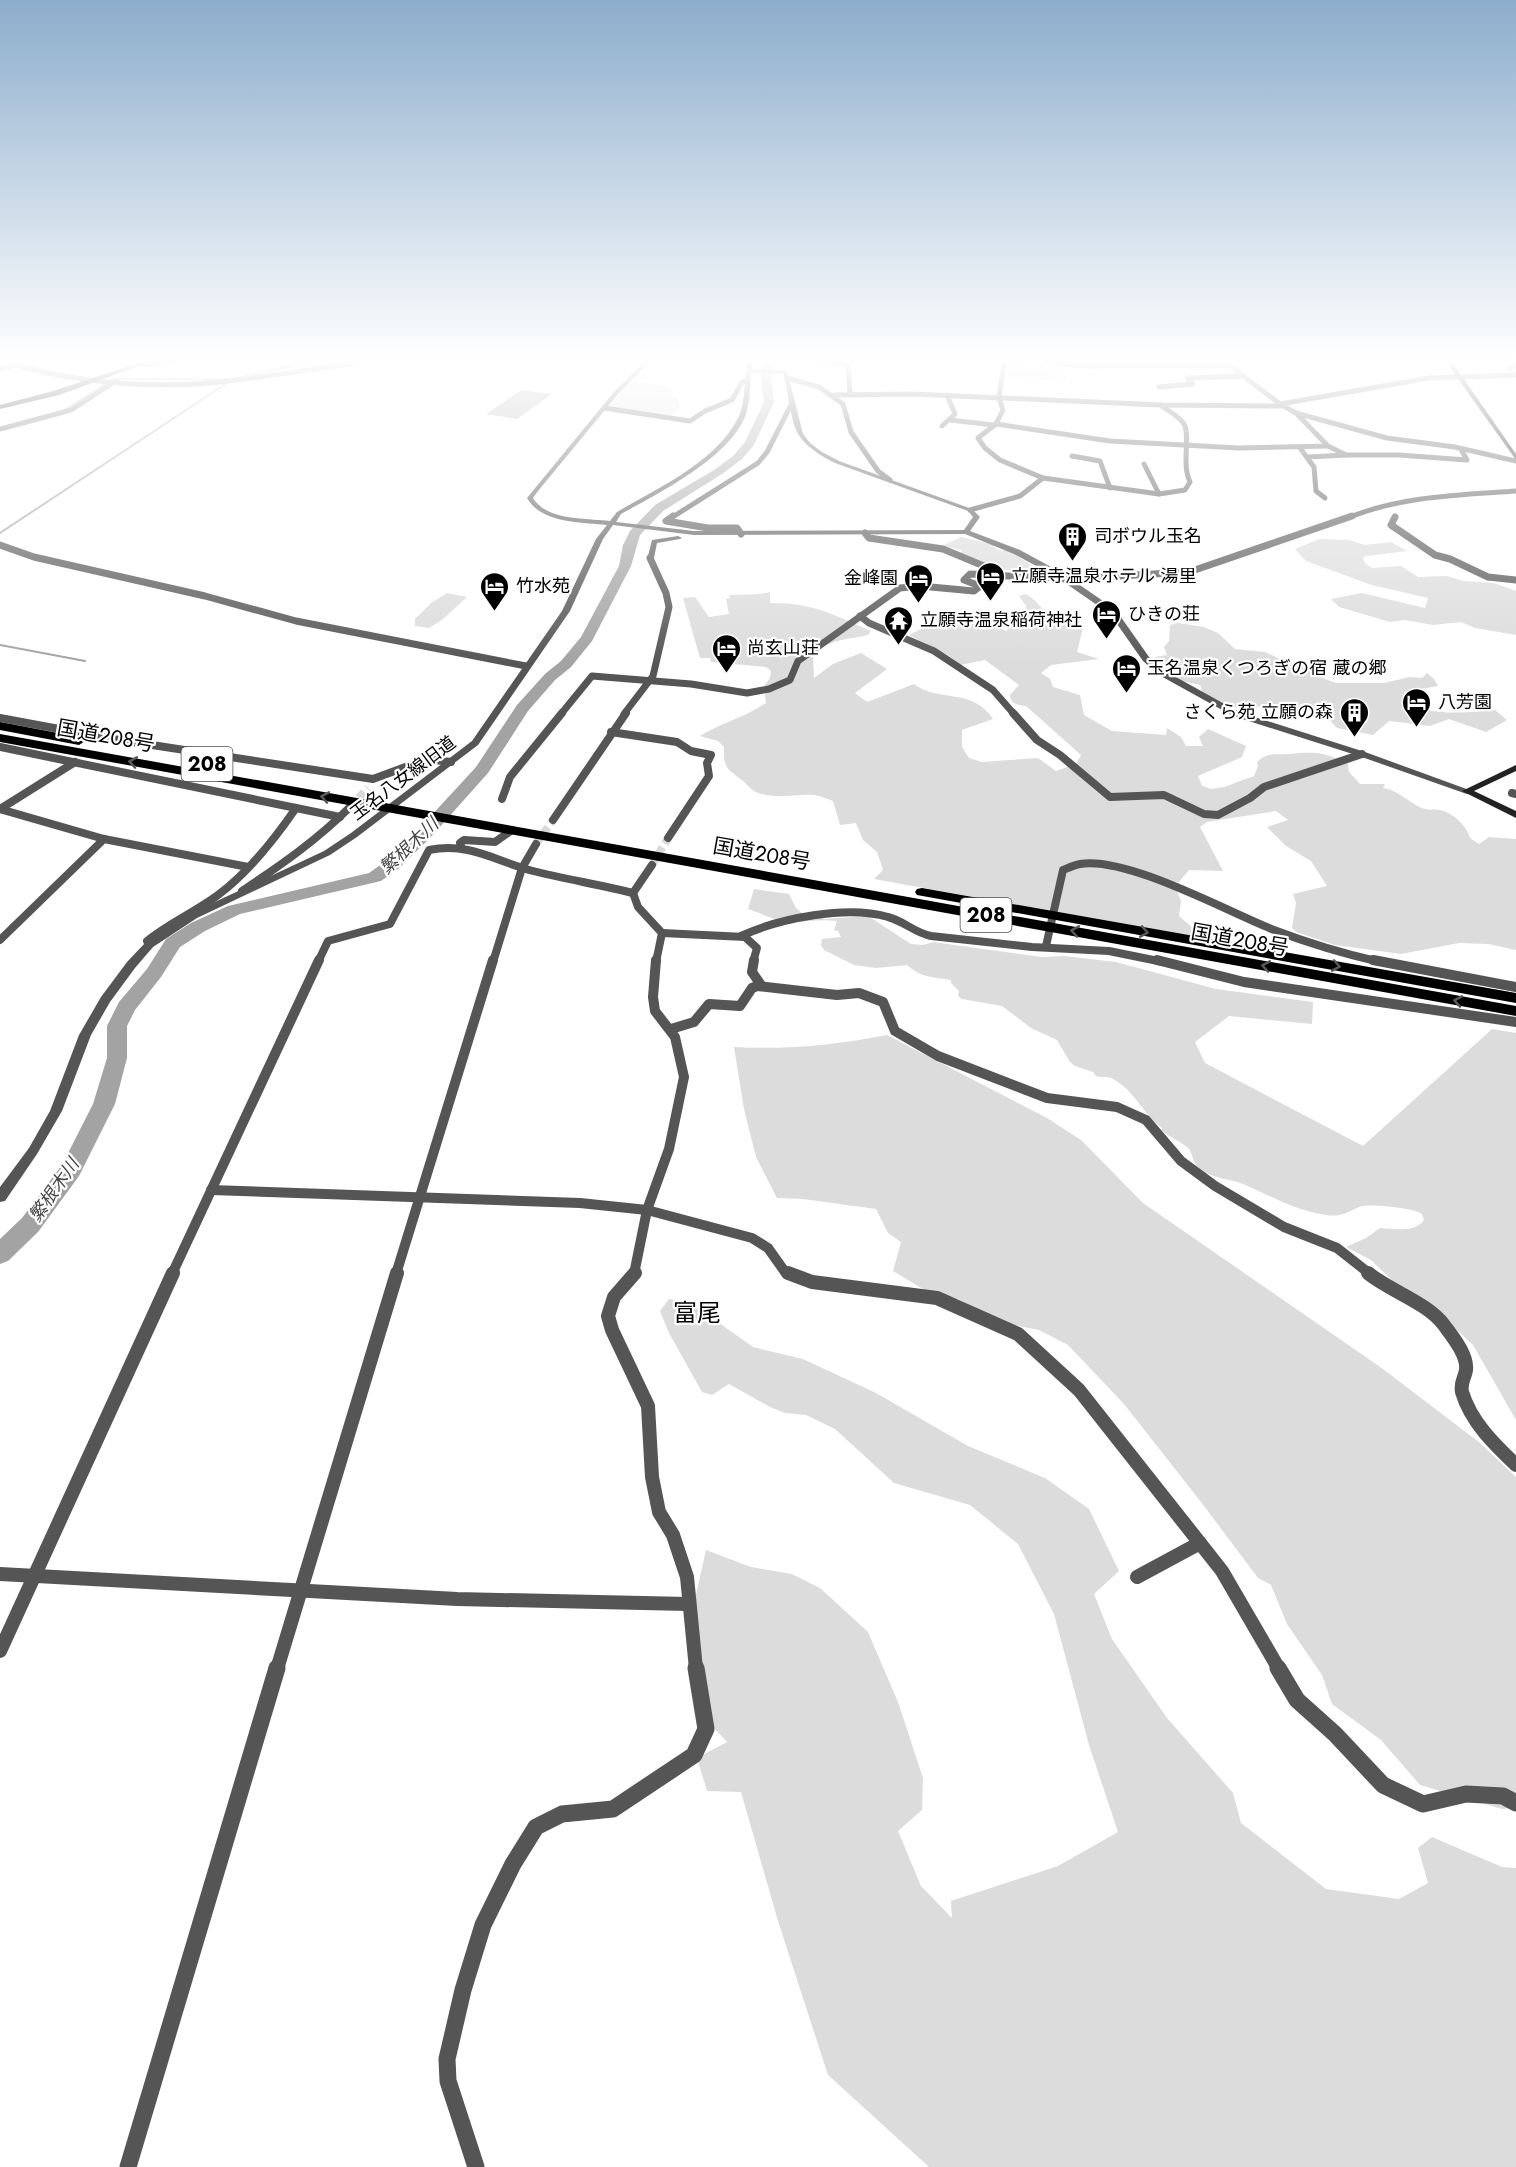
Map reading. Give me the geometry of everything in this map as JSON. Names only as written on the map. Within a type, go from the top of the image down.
[{"type":"highway","name":"国道208号","points":[[0,726],[402,805],[1516,998]]},
{"type":"highway","name":"国道208号","points":[[0,738],[388,808],[415,801],[512,830],[1516,1011]]},
{"type":"main road","points":[[1467,791],[1516,768]]},
{"type":"main road","points":[[1467,791],[1516,815]]},
{"type":"street","points":[[557,463],[539,484],[531,498],[537,508],[554,515],[652,529],[741,534],[966,532],[1017,552],[1062,577],[1113,612],[1146,659],[1169,678],[1236,714],[1362,754],[1467,791]]},
{"type":"street","name":"玉名八女線旧道","points":[[402,805],[475,743],[484,732],[526,666],[566,611],[600,539],[619,513],[689,472],[700,463]]},
{"type":"street","points":[[741,534],[737,528],[708,528],[666,521],[758,463]]},
{"type":"street","points":[[840,463],[970,510],[977,517],[966,532]]},
{"type":"street","points":[[873,463],[878,471],[890,480]]},
{"type":"street","points":[[1005,463],[1032,470],[1043,478],[1159,495],[1188,487],[1190,482],[1184,471],[1184,463]]},
{"type":"street","points":[[1101,463],[1110,488]]},
{"type":"street","points":[[1310,463],[1315,475],[1313,488],[1316,493],[1325,498]]},
{"type":"street","points":[[1144,464],[1159,495]]},
{"type":"street","points":[[970,510],[1020,496],[1043,478]]},
{"type":"street","points":[[502,799],[510,777],[592,676],[692,684],[747,693],[770,689],[790,680],[798,661],[900,588],[920,586],[974,591],[979,589],[980,586],[964,580],[964,577],[970,574],[1041,578],[1189,572],[1334,524],[1359,513],[1430,498],[1516,491]]},
{"type":"street","points":[[1395,517],[1391,525],[1435,555],[1450,559],[1488,577],[1516,580]]},
{"type":"street","points":[[865,533],[869,538],[940,548],[955,553],[974,565],[1030,577]]},
{"type":"street","points":[[553,820],[611,732],[650,682],[669,607],[666,593],[650,558],[651,546],[657,539],[671,537],[735,542],[741,534]]},
{"type":"street","points":[[0,545],[34,557],[216,598],[296,621],[526,666]]},
{"type":"street","points":[[860,616],[868,623],[934,651],[993,690],[1037,740],[1060,755],[1110,796],[1164,795],[1204,814],[1218,815],[1264,787],[1362,754]]},
{"type":"street","points":[[0,718],[113,739],[374,779],[427,759],[451,762]]},
{"type":"street","points":[[611,732],[677,742],[691,751],[711,755],[707,763],[709,776],[668,838]]},
{"type":"street","points":[[0,747],[340,817]]},
{"type":"street","points":[[0,809],[75,762]]},
{"type":"street","points":[[368,788],[374,779]]},
{"type":"street","points":[[230,899],[294,857],[322,835],[350,807]]},
{"type":"street","points":[[149,945],[147,941],[165,926],[218,895],[256,861],[296,808]]},
{"type":"street","name":"玉名八女線旧道","points":[[0,1197],[33,1151],[56,1111],[85,1035],[105,1000],[149,945],[193,916],[327,853],[388,808]]},
{"type":"street","points":[[0,809],[104,839],[248,867]]},
{"type":"street","points":[[461,846],[459,843],[464,840],[497,843],[512,830]]},
{"type":"street","points":[[0,940],[104,839]]},
{"type":"street","points":[[128,2167],[522,868],[536,844]]},
{"type":"street","points":[[0,1651],[328,941],[390,924],[429,850],[445,846],[461,846],[522,868],[633,893]]},
{"type":"street","points":[[1046,946],[1063,870],[1068,865],[1091,863],[1143,875],[1182,888],[1275,930],[1366,959],[1516,987]]},
{"type":"street","points":[[633,893],[652,865]]},
{"type":"street","points":[[633,893],[638,907],[662,933],[741,936],[753,942],[757,948],[752,971],[753,978],[761,985]]},
{"type":"street","points":[[741,936],[755,928],[776,922],[869,914],[887,916],[911,931],[930,936],[1032,947],[1109,951],[1148,958],[1244,982],[1516,1022]]},
{"type":"street","points":[[476,2167],[448,2081],[447,2059],[460,2000],[483,1925],[513,1864],[536,1827],[562,1814],[613,1809],[668,1775],[694,1755],[706,1730],[688,1604],[687,1577],[673,1535],[659,1512],[652,1478],[648,1406],[612,1330],[608,1316],[614,1297],[634,1273],[647,1210],[669,1149],[684,1077],[671,1029],[655,1011],[657,951],[662,933]]},
{"type":"street","points":[[671,1029],[695,1023],[702,1018],[710,1004],[740,1006],[752,988],[761,985],[837,995],[859,993],[883,1002],[895,1031],[939,1056],[1047,1098],[1117,1107],[1146,1120],[1181,1161],[1215,1186],[1284,1227],[1337,1248],[1379,1282],[1410,1299],[1442,1322],[1462,1353],[1466,1369],[1461,1380],[1462,1392],[1470,1412],[1485,1435],[1516,1465]]},
{"type":"street","points":[[211,1190],[580,1203],[647,1210],[752,1238],[768,1248],[785,1272],[812,1282],[937,1298],[1018,1334],[1052,1363],[1078,1390],[1222,1571],[1297,1700],[1335,1734],[1383,1785],[1423,1804],[1466,1794],[1503,1796],[1516,1803]]},
{"type":"street","points":[[1137,1577],[1200,1544]]},
{"type":"street","points":[[0,1574],[512,1602],[688,1604]]},
{"type":"shaded area","points":[[961,537],[996,545],[993,547],[1002,551],[1006,549],[1047,575],[1033,575],[1031,570],[1025,570],[1026,573],[991,567],[963,554],[962,550],[942,546]]},
{"type":"shaded area","points":[[1319,539],[1349,540],[1365,545],[1391,542],[1407,551],[1363,557],[1365,563],[1372,568],[1401,566],[1418,577],[1447,576],[1464,581],[1494,583],[1516,591],[1516,635],[1475,628],[1461,622],[1433,625],[1405,620],[1390,622],[1339,607],[1331,599],[1362,593],[1425,608],[1428,598],[1372,585],[1306,561],[1295,549]]},
{"type":"shaded area","points":[[770,592],[770,603],[810,607],[871,631],[868,635],[839,641],[818,649],[813,654],[814,678],[833,664],[861,653],[887,669],[855,693],[867,702],[914,684],[934,693],[965,699],[985,709],[993,719],[962,730],[962,747],[969,758],[982,762],[1038,758],[1056,771],[1076,764],[1081,755],[1026,706],[1013,702],[1010,695],[1019,685],[985,660],[960,665],[949,656],[909,635],[927,626],[955,627],[954,622],[993,626],[1007,631],[1009,624],[996,614],[1019,616],[1027,613],[1026,606],[1019,596],[1026,594],[1054,620],[1064,625],[1083,628],[1077,652],[1099,659],[1051,665],[1041,673],[1050,679],[1053,687],[1080,695],[1084,715],[1112,731],[1166,735],[1167,728],[1181,737],[1186,746],[1203,746],[1199,737],[1208,729],[1246,746],[1242,757],[1198,776],[1202,786],[1211,789],[1224,787],[1254,776],[1258,766],[1257,762],[1268,755],[1318,753],[1348,764],[1349,772],[1360,784],[1385,784],[1383,788],[1395,792],[1419,807],[1440,810],[1449,814],[1462,824],[1470,838],[1479,844],[1489,837],[1516,839],[1516,950],[1489,944],[1459,943],[1401,954],[1335,945],[1296,932],[1292,928],[1296,903],[1293,894],[1327,886],[1311,861],[1286,846],[1267,827],[1288,820],[1276,811],[1207,822],[1200,827],[1223,871],[1189,870],[1179,882],[1173,882],[1181,901],[1179,916],[1205,939],[874,879],[883,870],[877,852],[863,840],[856,823],[840,825],[833,801],[815,795],[769,796],[754,791],[727,768],[724,760],[724,747],[718,741],[700,736],[766,703],[764,686],[770,678],[771,671],[766,667],[711,662],[710,658],[700,658],[683,598],[695,597],[709,617],[729,614],[726,599],[730,598],[729,595]]},
{"type":"shaded area","points":[[447,593],[467,597],[442,620],[429,628],[415,626],[415,619],[431,603]]},
{"type":"shaded area","points":[[1178,623],[1204,627],[1218,633],[1235,649],[1265,652],[1284,661],[1298,663],[1336,683],[1384,683],[1410,677],[1422,678],[1427,673],[1438,686],[1404,692],[1410,701],[1419,707],[1431,711],[1458,713],[1495,710],[1507,720],[1486,732],[1449,719],[1430,726],[1389,721],[1373,735],[1337,728],[1325,715],[1299,708],[1260,706],[1249,711],[1226,705],[1203,694],[1200,685],[1182,681],[1164,668],[1155,657],[1167,655],[1164,647],[1169,641],[1170,625]]},
{"type":"shaded area","points":[[754,889],[789,894],[796,908],[802,913],[825,919],[868,916],[911,944],[923,945],[933,942],[1042,957],[1064,956],[1116,962],[1216,989],[1313,1002],[1312,1024],[1229,1016],[1195,1042],[1205,1063],[1363,1146],[1492,1029],[1516,1033],[1516,1420],[1473,1345],[1433,1308],[1397,1285],[1371,1260],[1346,1247],[1366,1238],[1380,1228],[1410,1229],[1415,1227],[1424,1220],[1422,1214],[1401,1208],[1364,1206],[1337,1215],[1320,1214],[1290,1205],[1243,1184],[1208,1174],[1197,1166],[1187,1147],[1162,1131],[1162,1128],[1126,1088],[1111,1078],[1096,1076],[1093,1072],[1075,1066],[1070,1062],[1057,1040],[1031,1028],[1002,1006],[962,999],[958,996],[959,991],[951,980],[923,975],[907,965],[876,968],[854,965],[824,950],[821,945],[822,939],[841,937],[838,931],[834,930],[837,921],[785,922],[748,909]]},
{"type":"shaded area","points":[[887,1035],[1047,1118],[1081,1140],[1143,1203],[1383,1369],[1480,1443],[1516,1477],[1516,1803],[1511,1808],[1502,1809],[1420,1785],[1381,1740],[1332,1704],[1322,1675],[1287,1624],[1271,1585],[1258,1578],[1124,1404],[1068,1345],[1039,1330],[1004,1323],[958,1299],[933,1295],[893,1271],[901,1242],[888,1233],[876,1209],[803,1199],[777,1198],[756,1157],[744,1109],[734,1047],[811,1046]]},
{"type":"shaded area","points":[[669,1299],[691,1303],[753,1347],[803,1359],[876,1393],[968,1446],[1045,1478],[1089,1509],[1119,1571],[1094,1594],[1112,1639],[1167,1718],[1233,1793],[1241,1823],[1326,1889],[1399,1899],[1428,1883],[1418,1848],[1432,1837],[1502,1867],[1516,1868],[1516,2167],[929,2167],[828,2075],[778,1921],[741,1792],[707,1791],[697,1758],[727,1742],[714,1728],[697,1644],[693,1608],[706,1550],[751,1567],[792,1574],[820,1588],[868,1632],[898,1702],[923,1778],[922,1810],[898,1831],[921,1886],[952,1918],[951,1901],[1058,1866],[1118,1832],[1089,1745],[1054,1614],[1018,1544],[970,1505],[894,1483],[835,1429],[806,1415],[785,1413],[770,1407],[729,1384],[712,1395],[702,1392],[669,1333],[660,1311]]},
{"type":"waterway","points":[[0,533],[106,463]]},
{"type":"waterway","name":"繁根木川","points":[[0,1254],[30,1225],[71,1170],[104,1104],[117,1058],[117,1026],[126,1007],[154,973],[173,943],[198,927],[234,910],[375,877],[392,865],[424,834],[482,770],[522,708],[550,677],[566,664],[587,638],[625,566],[629,545],[634,534],[659,508],[730,463]]},
{"type":"waterway","points":[[0,645],[85,661]]},
{"type":"tunnel","points":[[350,807],[368,788]]},
{"type":"tunnel","points":[[536,844],[553,820]]},
{"type":"tunnel","points":[[652,865],[668,838]]},
{"type":"place","name":"司ボウル玉名","points":[[1073,562]]},
{"type":"place","name":"立願寺温泉ホテル 湯里","points":[[990,602]]},
{"type":"place","name":"金峰園","points":[[919,604]]},
{"type":"place","name":"竹水苑","points":[[495,612]]},
{"type":"place","name":"ひきの荘","points":[[1107,640]]},
{"type":"place","name":"立願寺温泉稲荷神社","points":[[899,646]]},
{"type":"place","name":"尚玄山荘","points":[[726,674]]},
{"type":"place","name":"玉名温泉くつろぎの宿 蔵の郷","points":[[1126,694]]},
{"type":"place","name":"八芳園","points":[[1417,728]]},
{"type":"place","name":"さくら苑 立願の森","points":[[1354,738]]},
{"type":"district","name":"富尾","points":[[697,1313]]}]
